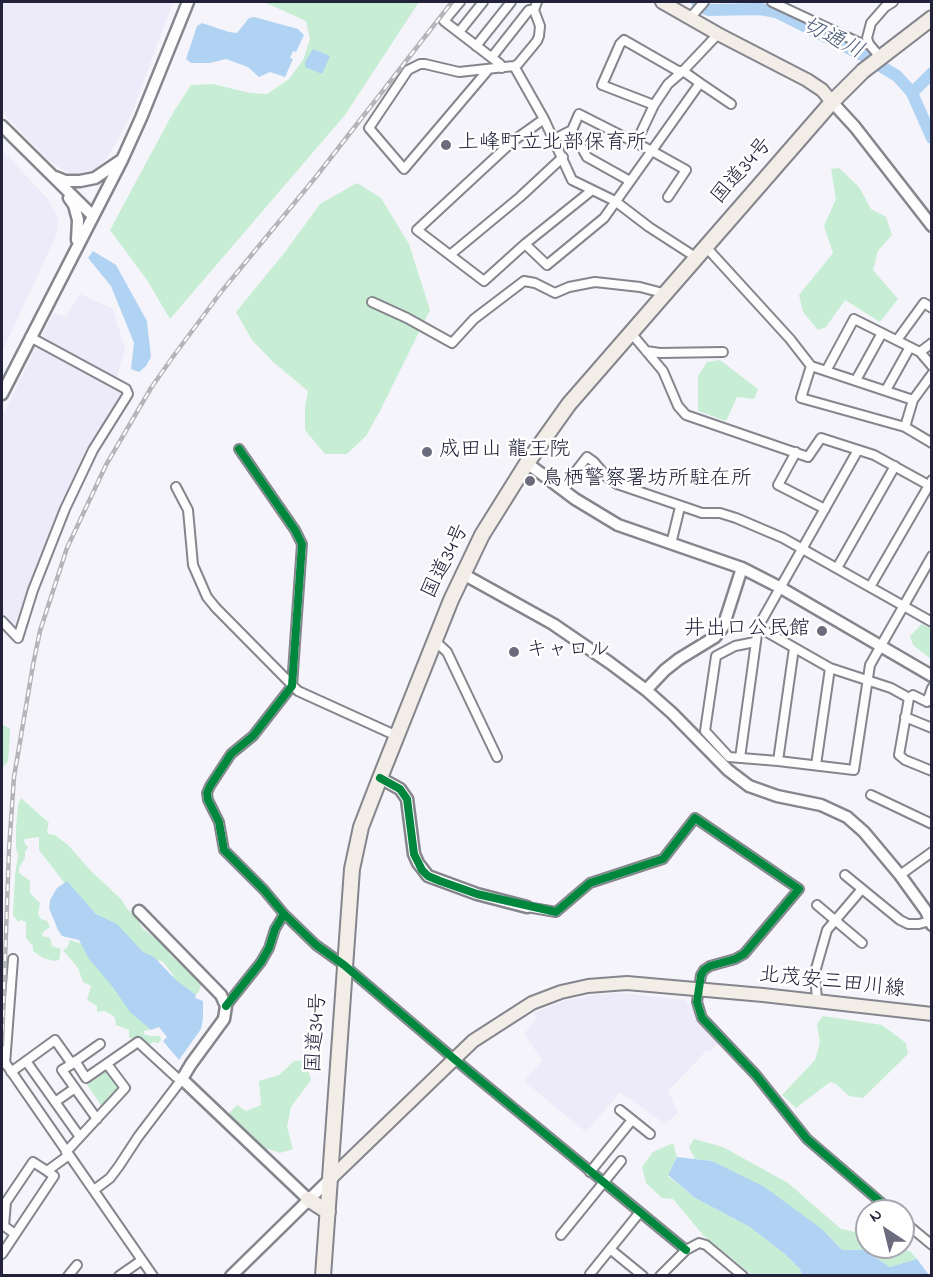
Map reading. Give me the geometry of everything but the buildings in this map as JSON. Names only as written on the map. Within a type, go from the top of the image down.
[{"type":"highway","name":"国道34号","points":[[323,1275],[352,869],[361,827],[435,641],[482,535],[527,463],[569,404],[832,102],[863,71],[932,18]]},
{"type":"highway","points":[[308,1199],[328,1212]]},
{"type":"main road","points":[[670,4],[718,34],[807,80],[822,90],[832,102]]},
{"type":"main road","name":"北茂安三田川線","points":[[330,1179],[473,1041],[499,1022],[532,1003],[561,992],[588,986],[627,983],[932,1014]]},
{"type":"street","points":[[2,394],[122,160],[188,2]]},
{"type":"street","points":[[460,2],[444,21],[492,57],[502,68]]},
{"type":"street","points":[[459,32],[483,2]]},
{"type":"street","points":[[476,45],[511,2]]},
{"type":"street","points":[[690,18],[704,2]]},
{"type":"street","points":[[772,2],[862,44],[868,44]]},
{"type":"street","points":[[880,57],[868,44],[867,38],[871,23],[892,2]]},
{"type":"street","points":[[488,70],[404,169],[369,128],[408,70],[425,64],[459,72],[514,66],[539,36],[540,26],[536,6],[529,10],[492,57]]},
{"type":"street","points":[[636,143],[654,105],[668,84],[718,34]]},
{"type":"street","points":[[654,105],[602,86],[620,44],[624,40],[678,71],[683,71],[731,104]]},
{"type":"street","points":[[514,66],[544,119],[572,180],[615,201],[649,226],[701,253],[790,339],[811,366],[913,400]]},
{"type":"street","points":[[525,244],[548,265],[604,218],[700,83]]},
{"type":"street","points":[[832,102],[855,127],[932,226]]},
{"type":"street","points":[[554,139],[572,130],[579,114],[652,151],[686,170],[668,197]]},
{"type":"street","points":[[544,119],[513,141],[417,230],[484,281],[591,190]]},
{"type":"street","points":[[2,126],[93,216]]},
{"type":"street","points":[[572,130],[587,157],[630,182]]},
{"type":"street","points":[[450,255],[563,157]]},
{"type":"street","points":[[55,179],[80,181],[95,178],[122,160]]},
{"type":"street","points":[[55,179],[74,206],[78,220],[75,249]]},
{"type":"street","points":[[372,302],[452,343],[474,319],[524,281],[535,283],[555,293],[569,287],[595,282],[640,287],[659,292],[664,296]]},
{"type":"street","points":[[897,340],[924,303],[932,308]]},
{"type":"street","points":[[826,371],[854,319],[920,352],[932,366]]},
{"type":"street","points":[[631,333],[663,371],[678,406],[686,415],[808,457],[821,438],[874,455],[930,484],[870,587]]},
{"type":"street","points":[[856,380],[882,333]]},
{"type":"street","points":[[2,621],[18,638],[33,590],[65,509],[93,450],[128,394],[126,389],[30,337]]},
{"type":"street","points":[[920,352],[932,343]]},
{"type":"street","points":[[886,390],[910,347]]},
{"type":"street","points":[[646,351],[660,353],[723,352]]},
{"type":"street","points":[[811,366],[801,398],[905,428],[932,443]]},
{"type":"street","points":[[905,428],[913,400],[932,374]]},
{"type":"street","points":[[239,449],[295,530],[302,544],[292,686],[253,736],[231,754],[207,793],[219,822],[224,850],[316,945],[344,965],[686,1250]]},
{"type":"street","points":[[740,758],[758,627],[858,450]]},
{"type":"street","points":[[796,452],[778,485],[825,509]]},
{"type":"street","points":[[562,489],[587,457],[617,484],[672,502],[680,507],[702,513],[720,513],[736,518],[783,538],[932,622]]},
{"type":"street","points":[[527,463],[618,525],[742,568],[781,588],[932,676]]},
{"type":"street","points":[[837,568],[895,466]]},
{"type":"street","points":[[176,487],[188,510],[194,565],[207,597],[292,686],[304,694],[397,736]]},
{"type":"street","points":[[671,544],[680,507]]},
{"type":"street","points":[[755,642],[735,646],[716,656],[705,731],[729,758],[778,760],[854,770],[870,665],[932,556]]},
{"type":"street","points":[[646,690],[679,659],[702,646],[719,632],[729,615],[742,568]]},
{"type":"street","points":[[464,574],[553,624],[646,690],[738,779],[759,791],[821,805],[847,817],[864,832],[900,875],[926,911],[931,923],[908,924],[900,920],[845,874]]},
{"type":"street","points":[[758,627],[830,668],[891,687],[909,698]]},
{"type":"street","points":[[435,641],[447,652],[497,757]]},
{"type":"street","points":[[778,760],[794,648]]},
{"type":"street","points":[[816,765],[830,668]]},
{"type":"street","points":[[909,698],[913,695],[927,702],[932,688]]},
{"type":"street","points":[[909,698],[899,755],[905,760],[932,771]]},
{"type":"street","points":[[905,717],[932,728]]},
{"type":"street","points":[[380,778],[400,789],[407,799],[414,854],[428,876],[477,894],[556,912],[590,883],[663,859],[695,818],[800,889],[744,954],[704,970],[701,975],[697,1002],[702,1018],[756,1075],[807,1139],[877,1199]]},
{"type":"street","points":[[871,795],[932,824]]},
{"type":"street","points":[[900,875],[932,852]]},
{"type":"street","points":[[817,1001],[815,972],[827,930],[862,889]]},
{"type":"street","points":[[817,905],[862,943]]},
{"type":"street","points":[[139,911],[220,995],[226,1006]]},
{"type":"street","points":[[94,1190],[110,1178],[224,1019],[226,1006],[261,962],[284,914]]},
{"type":"street","points":[[13,959],[3,1061],[153,1275]]},
{"type":"street","points":[[11,1072],[55,1040],[86,1078],[138,1042],[176,1077],[182,1078],[308,1199]]},
{"type":"street","points":[[97,1119],[62,1070],[100,1044]]},
{"type":"street","points":[[26,1060],[80,1137]]},
{"type":"street","points":[[47,1171],[68,1154],[80,1137],[125,1089],[107,1064]]},
{"type":"street","points":[[55,1102],[75,1088]]},
{"type":"street","points":[[620,1110],[650,1134]]},
{"type":"street","points":[[590,1172],[632,1120]]},
{"type":"street","points":[[561,1235],[621,1161]]},
{"type":"street","points":[[2,1254],[54,1176],[33,1162],[6,1202],[4,1226],[15,1234]]},
{"type":"street","points":[[231,1275],[330,1179]]},
{"type":"street","points":[[592,1275],[590,1274],[640,1212]]},
{"type":"street","points":[[915,1231],[932,1245]]},
{"type":"street","points":[[660,1275],[686,1250],[699,1243],[706,1245],[743,1275]]},
{"type":"street","points":[[610,1249],[643,1275]]},
{"type":"street","points":[[119,1275],[142,1260]]},
{"type":"street","points":[[68,1275],[77,1265]]},
{"type":"shaded area","points":[[2,2],[173,2],[131,115],[109,155],[97,168],[79,174],[65,171],[49,160],[2,112]]},
{"type":"shaded area","points":[[2,150],[48,199],[59,220],[55,238],[2,352]]},
{"type":"shaded area","points":[[80,294],[113,309],[125,349],[116,380],[40,340],[54,313],[66,317]]},
{"type":"shaded area","points":[[37,345],[125,392],[88,451],[29,585],[16,631],[2,616],[2,417]]},
{"type":"shaded area","points":[[621,993],[685,1000],[720,1041],[710,1052],[707,1050],[668,1091],[678,1113],[665,1124],[620,1092],[586,1132],[524,1081],[543,1061],[524,1034],[537,1018],[533,1013],[567,1000]]},
{"type":"green space","points":[[264,2],[419,2],[345,115],[170,319],[147,280],[110,230],[174,111],[191,85],[213,84],[250,93],[267,94],[289,79],[303,60],[310,39],[306,21]]},
{"type":"green space","points":[[839,168],[859,187],[871,209],[886,217],[892,235],[878,251],[873,270],[898,299],[880,322],[845,300],[826,327],[818,330],[803,312],[799,295],[833,253],[824,226],[836,199],[831,169]]},
{"type":"green space","points":[[357,183],[381,198],[409,244],[430,310],[366,436],[347,454],[325,454],[305,430],[308,391],[273,362],[252,340],[236,312],[285,252],[320,204]]},
{"type":"green space","points":[[720,360],[758,389],[754,399],[737,397],[726,421],[698,411],[698,376],[707,362]]},
{"type":"green space","points":[[922,624],[931,629],[931,659],[913,645],[910,636]]},
{"type":"green space","points":[[2,724],[10,729],[10,733],[8,762],[2,768]]},
{"type":"green space","points":[[21,798],[49,823],[48,834],[55,835],[69,846],[91,871],[121,899],[128,910],[136,916],[142,928],[166,944],[170,955],[190,971],[201,986],[198,993],[193,996],[176,983],[164,963],[153,960],[113,930],[66,885],[39,850],[39,837],[25,839],[24,842],[28,848],[25,851],[25,858],[19,868],[19,873],[30,881],[30,893],[40,903],[38,914],[41,919],[47,921],[50,927],[43,932],[42,936],[50,938],[52,946],[61,949],[59,960],[55,961],[43,958],[33,951],[33,946],[26,938],[26,922],[21,920],[18,922],[13,915],[18,855],[16,828],[18,805]]},
{"type":"green space","points":[[70,940],[83,944],[101,968],[99,970],[101,973],[104,971],[113,989],[117,989],[152,1029],[144,1031],[144,1034],[160,1036],[161,1040],[158,1043],[153,1042],[148,1046],[132,1039],[129,1037],[129,1030],[116,1025],[112,1015],[104,1011],[97,1012],[97,1006],[87,1000],[91,986],[83,982],[78,968],[63,950],[67,948]]},
{"type":"green space","points":[[823,1016],[882,1025],[906,1043],[908,1054],[863,1098],[849,1096],[836,1084],[830,1082],[796,1108],[782,1095],[815,1060],[820,1043],[817,1024]]},
{"type":"green space","points":[[305,1060],[311,1080],[291,1107],[287,1127],[293,1149],[280,1153],[259,1146],[228,1114],[237,1105],[246,1111],[261,1105],[259,1081],[279,1075],[294,1061]]},
{"type":"green space","points":[[106,1067],[121,1088],[103,1108],[85,1082]]},
{"type":"green space","points":[[694,1139],[723,1147],[788,1183],[841,1229],[855,1232],[855,1250],[842,1250],[822,1229],[712,1161],[695,1159],[689,1147]]},
{"type":"green space","points":[[673,1143],[677,1157],[668,1176],[695,1198],[750,1227],[786,1255],[800,1269],[802,1275],[752,1275],[703,1235],[673,1199],[662,1198],[646,1183],[642,1167],[653,1152]]},
{"type":"green space","points":[[915,1257],[917,1259],[890,1267],[878,1259],[915,1259]]},
{"type":"water","points":[[254,17],[298,29],[304,35],[296,52],[293,51],[290,58],[293,59],[285,77],[270,72],[259,77],[248,67],[226,59],[210,63],[191,63],[186,59],[197,26],[202,23],[237,33],[249,18]]},
{"type":"water","points":[[313,49],[330,56],[322,74],[305,67],[305,62]]},
{"type":"water","points":[[93,251],[116,265],[147,321],[151,357],[139,372],[131,369],[134,343],[111,286],[88,258]]},
{"type":"water","points":[[67,881],[96,914],[117,924],[143,952],[154,957],[176,980],[196,995],[195,998],[203,1001],[201,1029],[179,1060],[163,1041],[167,1037],[159,1027],[151,1030],[130,1012],[89,959],[79,940],[62,936],[58,930],[49,908],[50,900],[57,888]]},
{"type":"water","points":[[677,1157],[712,1161],[763,1186],[822,1229],[842,1250],[855,1250],[855,1259],[878,1259],[890,1267],[917,1259],[929,1275],[802,1275],[800,1269],[786,1255],[750,1227],[695,1198],[668,1175]]},
{"type":"waterway","name":"切通川","points":[[697,2],[709,10],[760,9],[776,12],[864,56],[897,76],[912,93],[932,138]]},
{"type":"waterway","points":[[912,93],[932,73]]},
{"type":"railway","points":[[2,1045],[14,777],[40,631],[67,548],[106,465],[151,388],[172,358],[221,292],[315,178],[452,2]]},
{"type":"cycle path","points":[[239,449],[295,530],[302,544],[292,686],[253,736],[231,754],[207,793],[219,822],[224,850],[264,890],[284,914]]},
{"type":"cycle path","points":[[380,778],[400,789],[407,799],[414,854],[422,870],[428,876],[477,894],[556,912],[590,883],[663,859],[695,818],[799,889],[744,954],[704,970],[701,975],[697,1002],[702,1018],[756,1075],[807,1139],[877,1199]]},
{"type":"cycle path","points":[[226,1006],[261,962],[284,914],[316,945],[344,965],[686,1250]]},
{"type":"place","name":"上峰町立北部保育所","points":[[446,145]]},
{"type":"place","name":"成田山 龍王院","points":[[427,452]]},
{"type":"place","name":"鳥栖警察署坊所駐在所","points":[[530,481]]},
{"type":"place","name":"井出口公民館","points":[[822,631]]},
{"type":"place","name":"キャロル","points":[[514,652]]}]
